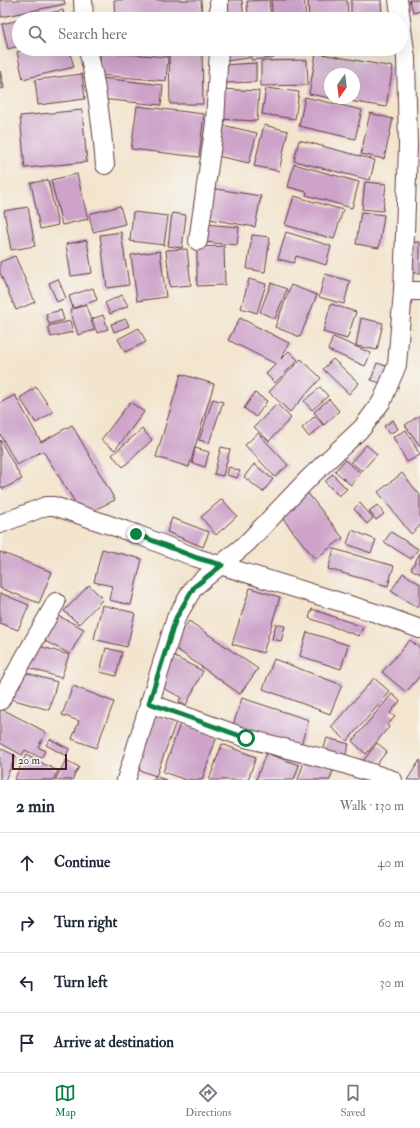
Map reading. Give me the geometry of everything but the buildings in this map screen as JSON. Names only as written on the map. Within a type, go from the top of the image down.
[{"type":"street","points":[[83,0],[84,12]]},
{"type":"street","points":[[219,0],[219,12]]},
{"type":"street","points":[[398,0],[400,12]]},
{"type":"street","points":[[90,56],[97,90],[105,165]]},
{"type":"street","points":[[198,240],[215,123],[219,56]]},
{"type":"street","points":[[126,780],[176,618],[194,587],[222,565],[273,517],[309,478],[363,427],[382,401],[397,365],[412,291],[406,56]]},
{"type":"street","points":[[0,524],[46,506],[54,506],[136,534],[191,556],[380,614],[420,629]]},
{"type":"street","points":[[0,701],[4,682],[56,602]]},
{"type":"street","points":[[149,703],[246,738],[341,762],[393,780]]},
{"type":"route","points":[[136,534],[197,558],[222,565],[194,587],[176,618],[149,703],[246,738]]}]
